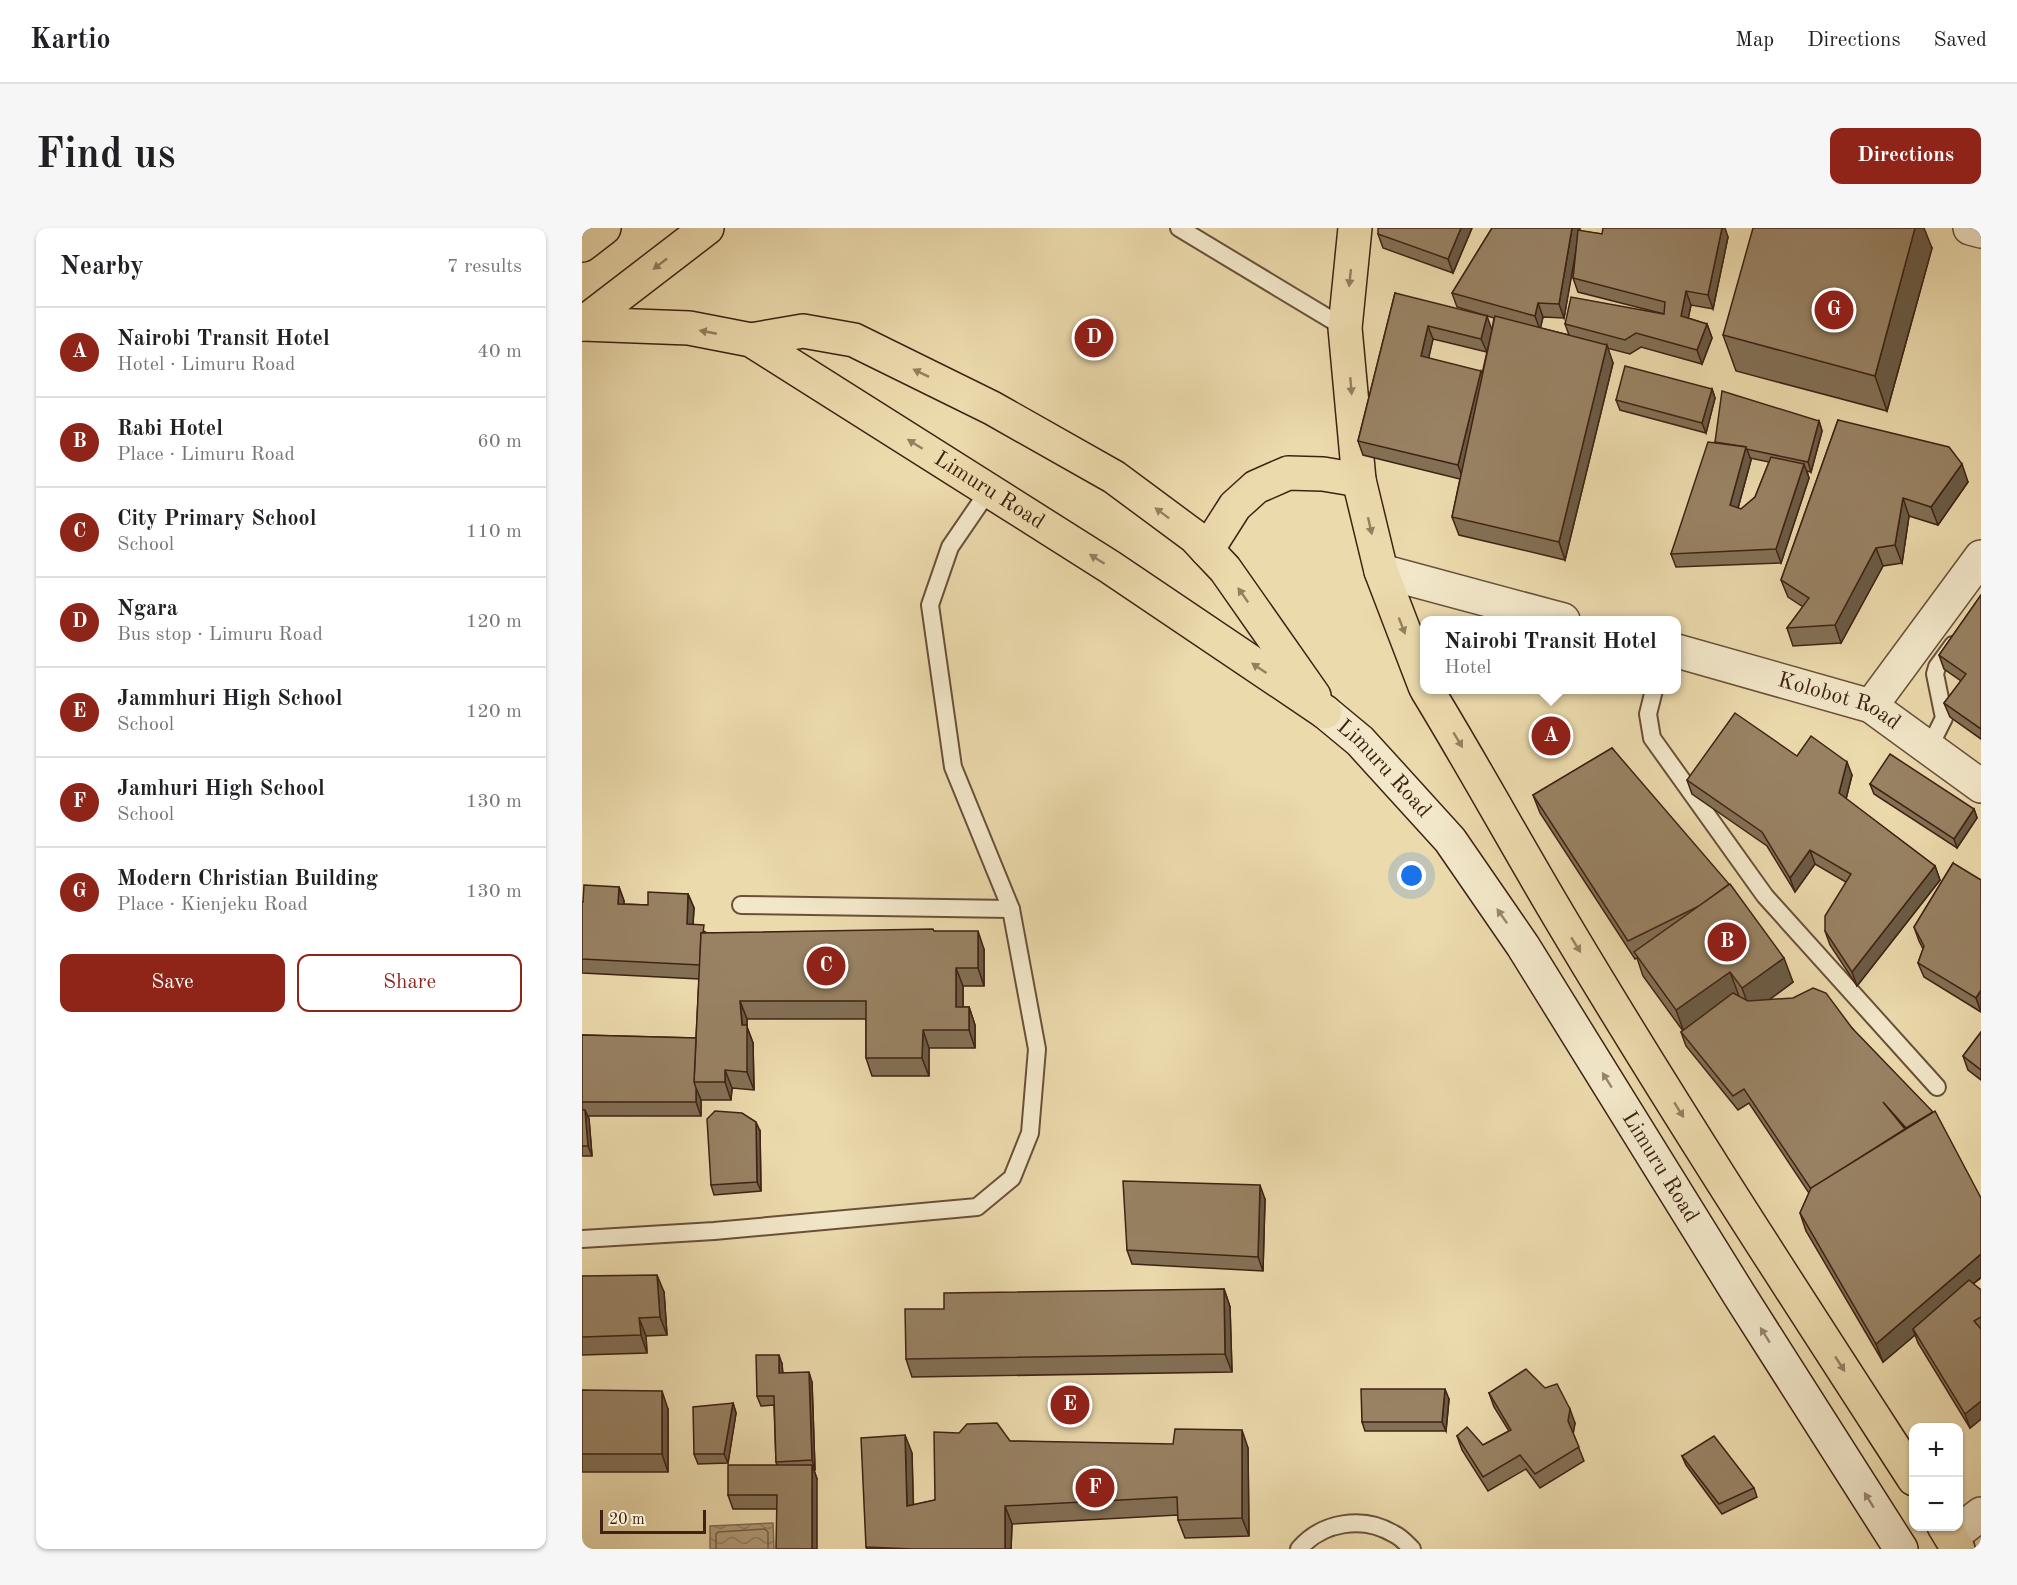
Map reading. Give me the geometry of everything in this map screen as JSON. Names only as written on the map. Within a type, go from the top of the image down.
[{"type":"main road","points":[[582,245],[604,228]]},
{"type":"main road","points":[[582,324],[707,228]]},
{"type":"main road","name":"Limuru Road","points":[[1355,228],[1345,328],[1359,480],[1381,571],[1420,672]]},
{"type":"main road","points":[[1970,228],[1981,231]]},
{"type":"main road","name":"Limuru Road","points":[[582,324],[689,328],[752,340],[1110,567],[1325,712],[1360,741],[1450,840],[1523,946],[1740,1296],[1901,1549]]},
{"type":"main road","points":[[752,340],[803,331],[854,340],[992,408],[1114,477],[1195,537],[1225,569],[1325,712]]},
{"type":"main road","points":[[1207,550],[1235,506],[1256,487],[1288,473],[1323,474],[1359,480]]},
{"type":"main road","points":[[1871,706],[1981,557]]},
{"type":"main road","points":[[1381,571],[1545,616]]},
{"type":"main road","name":"Kolobot Road","points":[[1681,652],[1871,706],[1981,786]]},
{"type":"main road","name":"Limuru Road","points":[[1430,694],[1563,923],[1724,1183],[1913,1477]]},
{"type":"main road","points":[[1951,1538],[1981,1514]]},
{"type":"lane","points":[[1179,228],[1345,328]]},
{"type":"lane","points":[[582,1239],[714,1231],[977,1207],[1012,1178],[1030,1133],[1037,1049],[1011,909],[953,767],[930,605],[950,548],[989,490]]},
{"type":"lane","points":[[1929,748],[1944,718],[1935,680],[1937,667],[1962,631]]},
{"type":"lane","points":[[1653,694],[1648,714],[1652,738],[1765,896],[1936,1087]]},
{"type":"lane","points":[[741,905],[1011,909]]},
{"type":"lane","points":[[1299,1549],[1306,1540],[1326,1528],[1349,1523],[1373,1524],[1395,1534],[1412,1549]]},
{"type":"water","points":[[773,1523],[774,1549],[710,1549],[710,1526]]},
{"type":"building","points":[[1378,228],[1461,228],[1448,259],[1378,234]]},
{"type":"building","points":[[1492,228],[1572,228],[1559,304],[1538,303],[1535,316],[1452,293]]},
{"type":"building","points":[[1603,228],[1722,228],[1708,295],[1686,291],[1681,316],[1707,324],[1697,350],[1636,333],[1625,340],[1565,324],[1571,297],[1664,314],[1665,302],[1573,278],[1578,230],[1602,234]]},
{"type":"building","points":[[1753,228],[1915,228],[1875,376],[1723,335]]},
{"type":"building","points":[[1395,293],[1487,316],[1481,339],[1428,326],[1421,356],[1481,371],[1458,465],[1358,441]]},
{"type":"building","points":[[1495,316],[1607,345],[1559,542],[1452,517]]},
{"type":"building","points":[[1625,366],[1712,389],[1702,423],[1616,400]]},
{"type":"building","points":[[1722,391],[1819,421],[1808,462],[1715,442]]},
{"type":"building","points":[[1838,420],[1949,447],[1962,464],[1931,507],[1903,498],[1895,545],[1876,548],[1835,625],[1787,628],[1809,598],[1781,580]]},
{"type":"building","points":[[1708,442],[1746,447],[1730,505],[1741,509],[1755,497],[1771,457],[1804,464],[1776,549],[1671,554]]},
{"type":"building","points":[[1981,595],[1981,729],[1944,703],[1966,674],[1939,655]]},
{"type":"building","points":[[1735,713],[1797,756],[1811,736],[1847,762],[1839,793],[1935,866],[1852,972],[1825,931],[1825,916],[1851,874],[1810,850],[1790,878],[1762,832],[1687,780]]},
{"type":"building","points":[[1612,748],[1729,884],[1699,906],[1628,941],[1533,795]]},
{"type":"building","points":[[1890,754],[1974,809],[1954,839],[1870,784]]},
{"type":"building","points":[[1953,863],[1981,880],[1981,990],[1976,998],[1918,963],[1924,946],[1914,927]]},
{"type":"building","points":[[1730,884],[1784,958],[1742,988],[1730,972],[1676,1010],[1634,952]]},
{"type":"building","points":[[584,885],[619,887],[618,904],[648,905],[648,892],[688,894],[687,924],[704,925],[703,933],[701,933],[700,965],[582,959]]},
{"type":"building","points":[[933,929],[934,931],[978,931],[978,968],[956,968],[956,1007],[969,1007],[969,1030],[923,1030],[922,1058],[866,1058],[866,1001],[740,1001],[742,1025],[747,1025],[747,1072],[725,1070],[725,1082],[694,1082],[701,933]]},
{"type":"building","points":[[1813,988],[1826,993],[1852,1028],[1933,1112],[1906,1128],[1883,1102],[1905,1129],[1811,1189],[1744,1089],[1733,1096],[1681,1032],[1733,993],[1748,1001],[1793,998]]},
{"type":"building","points":[[1981,1032],[1981,1070],[1963,1056]]},
{"type":"building","points":[[582,1035],[696,1038],[694,1082],[696,1102],[582,1102]]},
{"type":"building","points":[[582,1110],[585,1110],[588,1146],[582,1146]]},
{"type":"building","points":[[715,1111],[742,1113],[756,1122],[757,1182],[711,1185],[707,1119]]},
{"type":"building","points":[[1935,1111],[1981,1198],[1981,1254],[1876,1344],[1800,1213],[1811,1188]]},
{"type":"building","points":[[1123,1181],[1260,1185],[1258,1257],[1127,1250]]},
{"type":"building","points":[[657,1275],[660,1317],[639,1318],[641,1335],[582,1337],[582,1276]]},
{"type":"building","points":[[1969,1280],[1981,1290],[1981,1317],[1974,1321],[1981,1329],[1981,1401],[1965,1414],[1913,1329]]},
{"type":"building","points":[[1224,1289],[1225,1354],[906,1359],[905,1309],[944,1309],[944,1293]]},
{"type":"building","points":[[756,1355],[779,1355],[779,1373],[809,1372],[812,1460],[776,1462],[774,1396],[757,1396]]},
{"type":"building","points":[[1526,1369],[1545,1388],[1557,1384],[1570,1409],[1568,1421],[1579,1447],[1535,1474],[1520,1455],[1483,1477],[1457,1436],[1467,1427],[1483,1445],[1511,1430],[1489,1393]]},
{"type":"building","points":[[1361,1389],[1445,1389],[1442,1422],[1362,1422]]},
{"type":"building","points":[[582,1390],[662,1391],[662,1454],[582,1454]]},
{"type":"building","points":[[733,1403],[724,1454],[694,1454],[693,1407]]},
{"type":"building","points":[[997,1423],[1010,1441],[1173,1444],[1175,1429],[1242,1430],[1242,1518],[1178,1520],[1177,1497],[1005,1506],[1005,1549],[866,1547],[861,1438],[905,1435],[907,1506],[935,1500],[934,1432],[959,1433],[967,1424]]},
{"type":"building","points":[[1714,1436],[1754,1488],[1719,1504],[1682,1456]]},
{"type":"building","points":[[728,1465],[812,1465],[812,1549],[776,1549],[777,1495],[728,1495]]},
{"type":"place","name":"Modern Christian Building","points":[[1834,310]]},
{"type":"place","name":"Ngara","points":[[1094,338]]},
{"type":"place","name":"Nairobi Transit Hotel","points":[[1551,736]]},
{"type":"place","name":"Rabi Hotel","points":[[1727,942]]},
{"type":"place","name":"City Primary School","points":[[826,966]]},
{"type":"place","name":"Jammhuri High School","points":[[1070,1405]]},
{"type":"place","name":"Jamhuri High School","points":[[1095,1488]]}]
